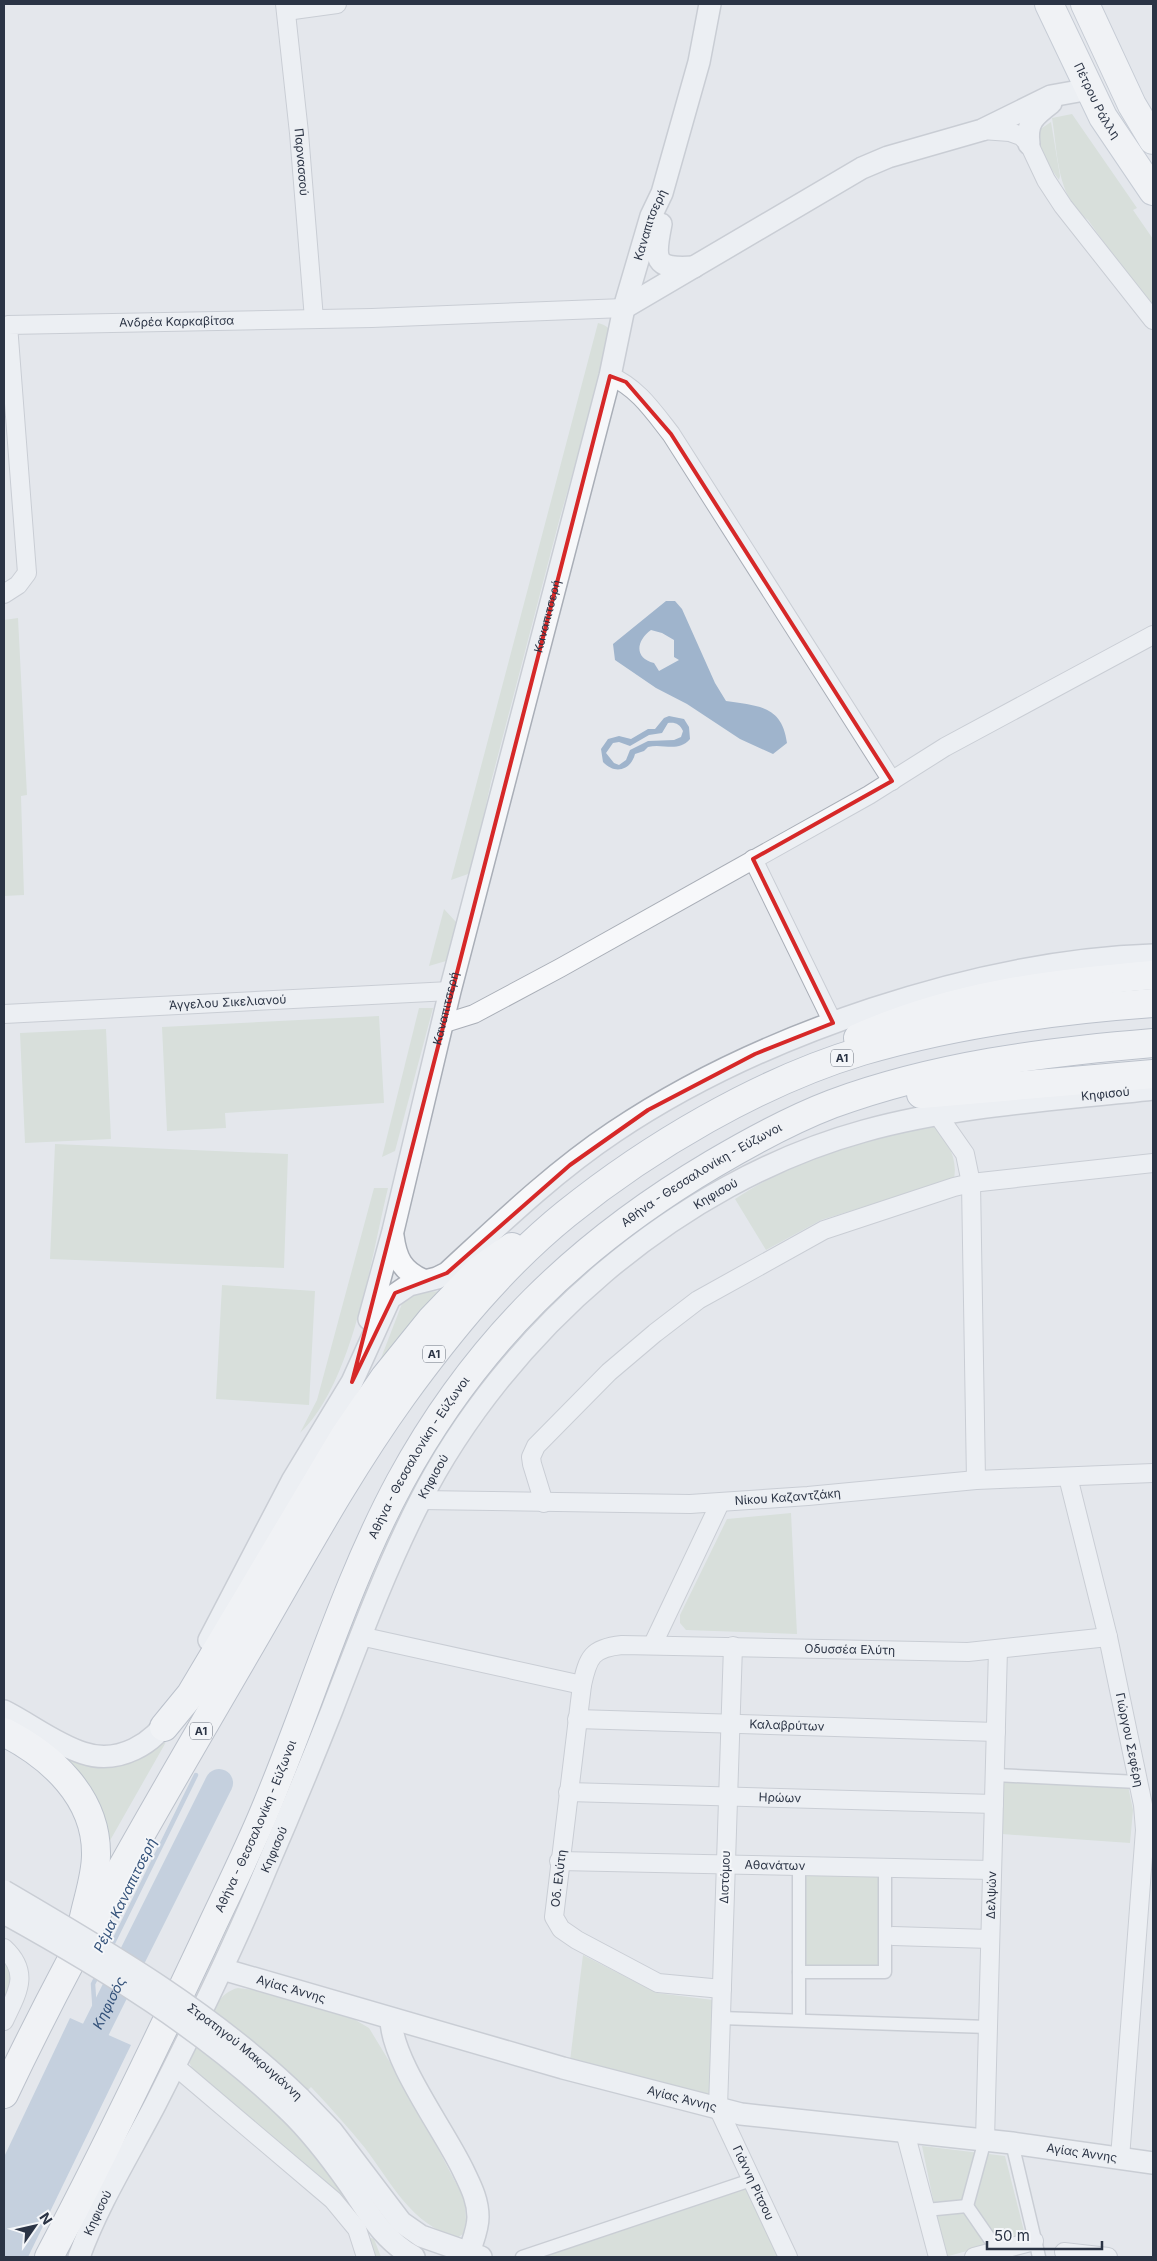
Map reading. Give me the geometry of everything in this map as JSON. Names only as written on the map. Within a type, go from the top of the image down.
[{"type":"main road","points":[[1038,4],[1071,49]]},
{"type":"main road","name":"Πέτρου Ράλλη","points":[[1049,4],[1071,49],[1078,90],[1108,124],[1153,191]]},
{"type":"main road","points":[[1084,4],[1132,105],[1151,137]]},
{"type":"main road","points":[[1102,4],[1151,137]]},
{"type":"main road","points":[[778,1083],[840,1046],[899,1020],[980,998],[1058,983],[1153,975]]},
{"type":"main road","name":"Α1","points":[[4,2094],[78,1948],[281,1592],[375,1436],[450,1333],[506,1270],[566,1214],[691,1129],[740,1101],[778,1083],[859,1052],[982,1022],[1153,1003]]},
{"type":"main road","name":"Αθήνα - Θεσσαλονίκη - Εύζωνοι","points":[[49,2257],[134,2094],[265,1812],[381,1520],[414,1457],[448,1403],[483,1358],[534,1299],[594,1245],[656,1199],[759,1137],[833,1104],[894,1085],[987,1062],[1027,1055],[1153,1043]]},
{"type":"main road","points":[[833,1104],[957,1089],[1153,1074]]},
{"type":"main road","points":[[164,1727],[191,1694],[333,1454],[385,1377],[431,1320],[478,1271],[524,1239],[566,1214]]},
{"type":"main road","points":[[4,1732],[27,1745],[60,1771],[82,1801],[91,1823],[96,1840],[96,1857],[78,1948]]},
{"type":"main road","points":[[62,2257],[73,2213]]},
{"type":"street","points":[[285,7],[337,4]]},
{"type":"street","name":"Καναπιτσερή","points":[[352,1382],[393,1231],[450,991],[610,376],[624,308],[652,216],[662,194],[699,62],[710,4]]},
{"type":"street","name":"Παρνασσού","points":[[285,7],[299,133],[314,319]]},
{"type":"street","points":[[624,308],[862,168],[888,157],[982,130],[1042,100],[1078,90]]},
{"type":"street","points":[[1078,90],[1042,110],[1032,120],[1026,132],[1029,144],[1046,180],[1062,206],[1153,320]]},
{"type":"street","points":[[982,130],[1010,132],[1021,136],[1029,144]]},
{"type":"street","points":[[662,194],[657,255],[669,267],[694,267]]},
{"type":"street","name":"Ανδρέα Καρκαβίτσα","points":[[4,594],[18,585],[27,572],[8,325],[314,319],[624,308]]},
{"type":"street","points":[[610,376],[626,382],[652,409],[670,434],[892,781]]},
{"type":"street","points":[[442,1024],[474,1014],[892,781],[945,747],[1153,635]]},
{"type":"street","points":[[753,858],[833,1023]]},
{"type":"street","points":[[4,1711],[67,1746],[91,1755],[118,1754],[132,1750],[150,1741],[164,1727],[292,1481],[352,1382],[390,1298],[402,1288],[423,1280],[437,1278],[447,1273],[496,1228],[612,1133],[648,1110],[755,1054],[833,1023],[911,998],[1006,974],[1111,958],[1153,955]]},
{"type":"street","name":"Άγγελου Σικελιανού","points":[[4,1014],[450,991]]},
{"type":"street","name":"Κηφισού","points":[[79,2257],[91,2228],[175,2066],[222,1969],[294,1804],[360,1636],[420,1500],[470,1420],[530,1344],[571,1303],[651,1236],[724,1189],[778,1163],[858,1132],[937,1114],[1153,1089]]},
{"type":"street","points":[[937,1114],[966,1154],[970,1184],[976,1480]]},
{"type":"street","points":[[544,1503],[531,1457],[536,1446],[609,1372],[679,1314],[715,1290],[824,1230],[970,1184],[1153,1163]]},
{"type":"street","points":[[393,1231],[396,1253],[403,1269],[423,1280]]},
{"type":"street","name":"Νίκου Καζαντζάκη","points":[[420,1500],[544,1503],[720,1502],[976,1480],[1068,1478],[1153,1473]]},
{"type":"street","name":"Γιώργου Σεφέρη","points":[[1068,1478],[1108,1637],[1146,1830],[1120,2158]]},
{"type":"street","points":[[653,1644],[720,1502]]},
{"type":"street","points":[[360,1636],[582,1685]]},
{"type":"street","name":"Οδυσσέα Ελύτη","points":[[592,1655],[608,1646],[653,1644],[968,1652],[1108,1637]]},
{"type":"street","name":"Διστόμου","points":[[718,2108],[733,1646]]},
{"type":"street","name":"Δελψών","points":[[985,2140],[998,1649]]},
{"type":"street","name":"Οδ. Ελύτη","points":[[592,1655],[586,1663],[577,1719],[554,1917],[566,1933],[658,1983],[722,1989]]},
{"type":"street","name":"Καλαβρύτων","points":[[577,1719],[996,1732]]},
{"type":"street","points":[[995,1775],[1138,1782]]},
{"type":"street","name":"Ηρώων","points":[[568,1792],[994,1804]]},
{"type":"street","name":"Αθανάτων","points":[[559,1861],[992,1870]]},
{"type":"street","points":[[799,1866],[799,2020]]},
{"type":"street","points":[[800,1972],[886,1972],[889,1936],[885,1868]]},
{"type":"street","name":"Στρατηγού Μακρυγιάννη","points":[[4,1891],[114,1957],[216,2025],[274,2072],[305,2126],[330,2158],[381,2232],[399,2249],[414,2257]]},
{"type":"street","name":"Στρατηγού Μακρυγιάννη","points":[[4,1913],[106,1971],[157,2004],[294,2104],[336,2137],[401,2222],[421,2236],[470,2256]]},
{"type":"street","points":[[889,1936],[990,1939]]},
{"type":"street","points":[[4,1948],[12,1956],[21,1975],[20,1984],[4,2021]]},
{"type":"street","name":"Αγίας Άννης","points":[[222,1969],[563,2068],[718,2108],[766,2118],[1012,2143],[1153,2163]]},
{"type":"street","points":[[721,2018],[988,2026]]},
{"type":"street","points":[[391,2019],[393,2038],[401,2058],[456,2156],[476,2200],[477,2228],[470,2256]]},
{"type":"street","points":[[175,2066],[333,2200],[357,2230],[366,2257]]},
{"type":"street","name":"Γιάννη Ρίτσου","points":[[718,2108],[788,2257]]},
{"type":"street","points":[[905,2132],[938,2257]]},
{"type":"street","points":[[966,2206],[985,2140]]},
{"type":"street","points":[[974,2257],[998,2251],[1037,2249],[1012,2143]]},
{"type":"street","points":[[522,2257],[751,2180]]},
{"type":"street","points":[[926,2210],[966,2206]]},
{"type":"street","points":[[966,2206],[998,2251]]},
{"type":"street","points":[[381,2232],[389,2257]]},
{"type":"street","points":[[1064,2252],[1108,2257]]},
{"type":"highlighted area","points":[[610,376],[626,382],[671,434],[892,781],[753,859],[833,1023],[755,1054],[648,1110],[570,1165],[447,1273],[395,1293],[352,1382]]},
{"type":"green space","points":[[1072,114],[1137,208],[1133,210],[1153,239],[1153,311],[1088,220],[1070,199],[1064,187],[1060,174],[1052,118]]},
{"type":"green space","points":[[1051,122],[1060,176],[1059,180],[1033,143],[1039,130]]},
{"type":"green space","points":[[598,323],[605,325],[608,329],[610,341],[559,521],[491,782],[471,873],[451,880]]},
{"type":"green space","points":[[18,618],[27,795],[21,796],[24,895],[4,896],[4,620]]},
{"type":"green space","points":[[444,909],[456,922],[446,961],[429,966]]},
{"type":"green space","points":[[419,1008],[433,1008],[395,1151],[382,1157]]},
{"type":"green space","points":[[379,1016],[384,1103],[225,1113],[226,1128],[167,1131],[162,1027]]},
{"type":"green space","points":[[106,1029],[111,1139],[25,1143],[20,1033]]},
{"type":"green space","points":[[933,1125],[947,1143],[953,1156],[954,1179],[821,1220],[766,1250],[735,1199],[781,1173],[830,1153]]},
{"type":"green space","points":[[55,1144],[288,1154],[284,1268],[50,1259]]},
{"type":"green space","points":[[374,1188],[388,1188],[358,1318],[334,1383],[318,1411],[300,1433],[317,1400]]},
{"type":"green space","points":[[222,1285],[315,1291],[309,1405],[216,1399]]},
{"type":"green space","points":[[441,1291],[378,1366],[403,1301],[415,1293]]},
{"type":"green space","points":[[791,1513],[797,1634],[686,1630],[680,1623],[680,1615],[727,1519]]},
{"type":"green space","points":[[166,1742],[108,1844],[63,1757],[113,1766],[139,1759]]},
{"type":"green space","points":[[1003,1780],[1128,1786],[1133,1810],[1130,1843],[1002,1834]]},
{"type":"green space","points":[[799,1866],[885,1868],[885,1972],[799,1972]]},
{"type":"green space","points":[[583,1955],[657,1993],[713,2000],[710,2098],[570,2061]]},
{"type":"green space","points":[[4,1960],[14,1978],[4,2007]]},
{"type":"green space","points":[[238,1988],[255,1990],[352,2018],[369,2028],[411,2097],[461,2193],[465,2203],[466,2221],[463,2234],[457,2238],[441,2231],[415,2213],[394,2189],[359,2140],[311,2087],[280,2118],[310,2149],[351,2203],[351,2206],[193,2070],[187,2058],[208,2017],[221,1998]]},
{"type":"green space","points":[[922,2146],[1005,2156],[1025,2235],[945,2257]]},
{"type":"green space","points":[[748,2187],[781,2257],[539,2257]]},
{"type":"green space","points":[[368,2237],[374,2239],[381,2257],[373,2257]]},
{"type":"water","points":[[666,601],[675,601],[682,609],[715,683],[726,701],[758,706],[774,714],[780,721],[787,743],[773,754],[740,739],[687,704],[656,688],[615,660],[613,644]],"holes":[[[651,630],[662,633],[674,640],[674,657],[679,660],[659,671],[654,663],[643,657],[639,649],[642,639]]]},
{"type":"water","points":[[669,716],[684,719],[689,727],[690,739],[675,747],[648,747],[644,751],[635,754],[630,764],[622,769],[612,768],[603,762],[601,749],[608,739],[619,736],[631,739],[648,729],[655,729],[664,718]],"holes":[[[668,723],[677,724],[683,731],[681,737],[674,740],[648,741],[630,750],[626,760],[619,765],[614,763],[606,753],[613,743],[619,742],[630,746],[649,735],[662,733]]]},
{"type":"water","points":[[70,2018],[131,2045],[28,2257],[4,2257],[4,2157]]},
{"type":"waterway","name":"Ρέμα Καναπιτσερή","points":[[110,1949],[196,1775]]},
{"type":"waterway","name":"Κηφισός","points":[[80,2061],[219,1783]]},
{"type":"waterway","name":"Ρέμα Καναπιτσερή","points":[[96,2029],[93,1984],[98,1974]]}]
